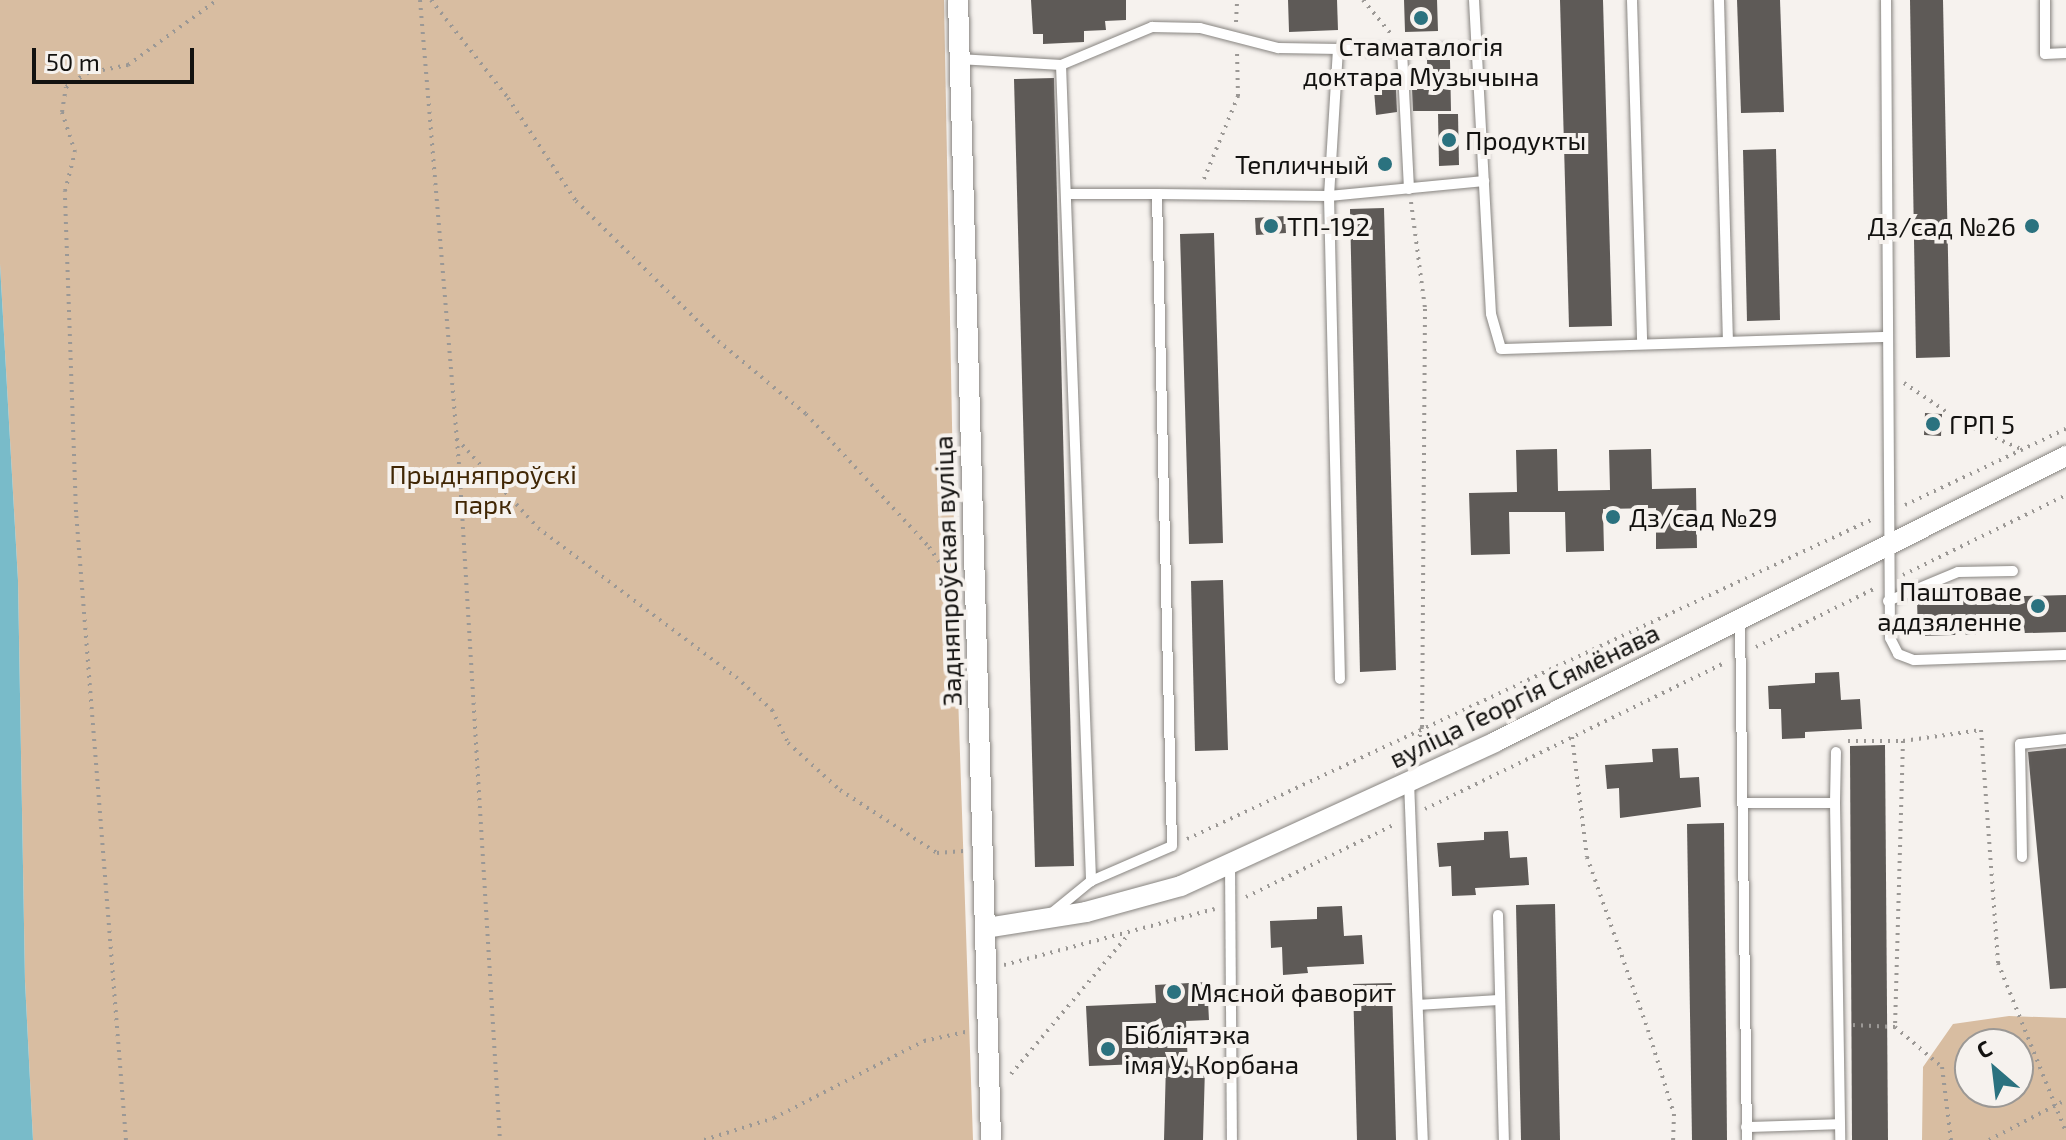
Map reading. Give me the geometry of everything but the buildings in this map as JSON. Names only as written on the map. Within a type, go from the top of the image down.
[{"type":"street","name":"Задняпроўская вуліца","points":[[958,0],[991,1140]]},
{"type":"street","name":"вуліца Георгія Сямёнава","points":[[986,928],[1041,922],[1181,886],[1409,781],[2059,459]]},
{"type":"lane","points":[[1474,0],[1480,49],[1491,314],[1501,349],[1886,337]]},
{"type":"lane","points":[[1632,0],[1642,343]]},
{"type":"lane","points":[[1719,0],[1728,340]]},
{"type":"lane","points":[[1886,0],[1886,544],[1890,638],[1898,654],[1914,660],[2066,655]]},
{"type":"lane","points":[[2045,0],[2045,54],[2066,53]]},
{"type":"lane","points":[[959,59],[1061,65],[1152,27],[1200,28],[1278,48],[1480,49]]},
{"type":"lane","points":[[1338,49],[1329,196],[1340,679]]},
{"type":"lane","points":[[1402,50],[1409,189]]},
{"type":"lane","points":[[1061,65],[1091,881]]},
{"type":"lane","points":[[1066,194],[1329,196],[1484,181]]},
{"type":"lane","points":[[1041,922],[1091,881],[1172,846],[1157,194]]},
{"type":"lane","points":[[1888,601],[1958,572],[2013,571]]},
{"type":"lane","points":[[1740,617],[1747,1140]]},
{"type":"lane","points":[[2022,857],[2020,744],[2066,739]]},
{"type":"lane","points":[[1836,752],[1840,1140]]},
{"type":"lane","points":[[1409,781],[1423,1140]]},
{"type":"lane","points":[[1742,803],[1835,803]]},
{"type":"lane","points":[[1230,863],[1232,1140]]},
{"type":"lane","points":[[1498,915],[1504,1140]]},
{"type":"lane","points":[[1418,1005],[1498,1000]]},
{"type":"lane","points":[[1746,1127],[1840,1124]]},
{"type":"path","points":[[126,1140],[76,512],[65,191],[75,152],[62,112],[66,87],[87,73],[128,65],[217,0]]},
{"type":"path","points":[[420,0],[455,437],[500,1140]]},
{"type":"path","points":[[431,0],[508,98],[576,201],[718,341],[806,414],[929,547],[956,591]]},
{"type":"path","points":[[1363,0],[1402,50]]},
{"type":"path","points":[[1197,194],[1238,96],[1237,1]]},
{"type":"path","points":[[1409,189],[1425,309],[1422,727],[1409,781]]},
{"type":"path","points":[[1886,359],[1901,380],[1966,425],[2023,450],[2059,459]]},
{"type":"path","points":[[1172,846],[2066,429]]},
{"type":"path","points":[[455,437],[538,528],[736,677],[772,710],[788,743],[840,790],[937,853],[982,849]]},
{"type":"path","points":[[1003,966],[1230,905],[2066,495]]},
{"type":"path","points":[[1836,752],[1843,741],[1903,741],[1981,730],[1998,963],[2052,1108],[2066,1132]]},
{"type":"path","points":[[1572,737],[1587,857],[1653,1044],[1674,1114],[1673,1140]]},
{"type":"path","points":[[1895,1027],[1903,741]]},
{"type":"path","points":[[1007,1079],[1130,932]]},
{"type":"path","points":[[1839,1024],[1895,1027],[1942,1067],[1951,1140]]},
{"type":"path","points":[[704,1140],[774,1118],[924,1041],[988,1028]]},
{"type":"path","points":[[1989,1140],[2066,1100]]},
{"type":"green space","name":"Прыдняпроўскі парк","points":[[0,0],[944,0],[956,635],[973,1140],[33,1140],[25,981],[18,580],[0,264]]},
{"type":"green space","points":[[2009,1016],[2066,1018],[2066,1140],[1922,1140],[1923,1067],[1953,1024]]},
{"type":"water","points":[[0,264],[18,580],[25,981],[33,1140],[0,1140]]},
{"type":"place","name":"Стаматалогія доктара Музычына","points":[[1421,18]]},
{"type":"place","name":"Продукты","points":[[1449,140]]},
{"type":"place","name":"Тепличный","points":[[1385,164]]},
{"type":"place","name":"ТП-192","points":[[1271,226]]},
{"type":"place","name":"Дз/сад №26","points":[[2032,226]]},
{"type":"place","name":"ГРП 5","points":[[1933,424]]},
{"type":"place","name":"Дз/сад №29","points":[[1613,517]]},
{"type":"place","name":"Паштовае аддзяленне","points":[[2038,606]]},
{"type":"place","name":"Мясной фаворит","points":[[1174,992]]},
{"type":"place","name":"Бібліятэка імя У. Корбана","points":[[1108,1049]]}]
